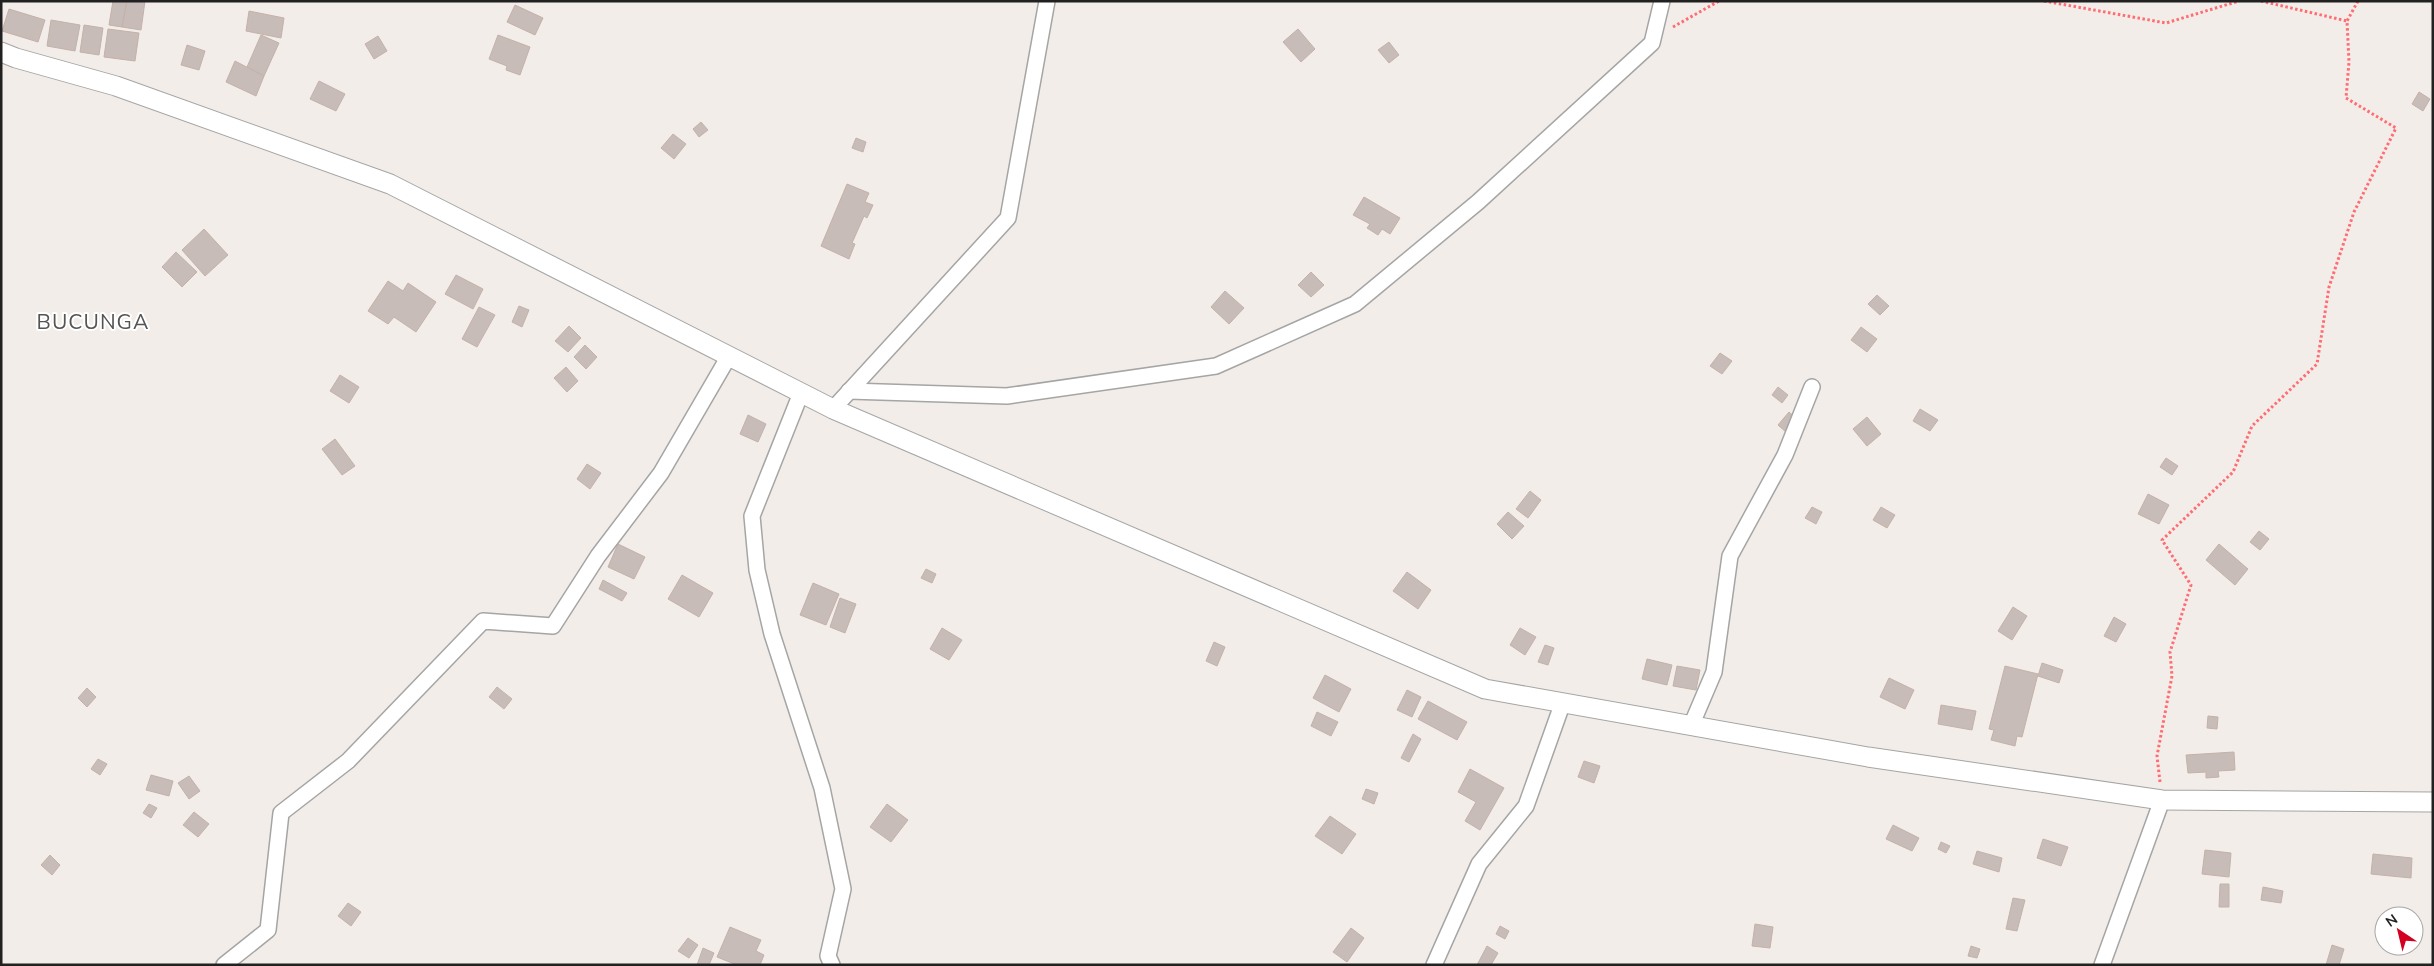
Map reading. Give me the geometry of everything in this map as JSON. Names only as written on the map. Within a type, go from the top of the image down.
[{"type":"street","points":[[833,409],[1008,218],[1047,1]]},
{"type":"street","points":[[849,391],[1007,396],[1216,366],[1355,304],[1478,202],[1652,43],[1662,1]]},
{"type":"street","points":[[1,52],[16,58],[116,86],[390,184],[833,409],[1485,689],[1868,757],[2162,800],[2433,802]]},
{"type":"street","points":[[224,965],[268,930],[281,813],[348,761],[483,621],[553,626],[598,556],[661,473],[729,356]]},
{"type":"street","points":[[1691,726],[1714,672],[1730,556],[1786,455],[1812,387]]},
{"type":"street","points":[[801,393],[752,516],[757,570],[772,634],[822,788],[843,889],[828,956],[832,965]]},
{"type":"street","points":[[1434,965],[1480,864],[1526,806],[1563,702]]},
{"type":"street","points":[[2102,965],[2162,800]]},
{"type":"path","points":[[1653,38],[1719,1]]},
{"type":"path","points":[[2044,1],[2166,23],[2239,1]]},
{"type":"path","points":[[2260,1],[2347,21]]},
{"type":"path","points":[[2162,800],[2157,756],[2172,676],[2170,652],[2191,585],[2162,540],[2233,472],[2252,426],[2317,364],[2329,287],[2354,212],[2396,128],[2346,98],[2349,62],[2347,21],[2358,1]]},
{"type":"building","points":[[113,1],[127,1],[122,27],[109,25]]},
{"type":"building","points":[[127,1],[145,1],[141,30],[122,27]]},
{"type":"building","points":[[515,5],[543,18],[535,35],[507,22]]},
{"type":"building","points":[[9,9],[45,20],[38,42],[2,31]]},
{"type":"building","points":[[249,11],[284,18],[281,38],[246,31]]},
{"type":"building","points":[[51,20],[80,25],[75,51],[47,46]]},
{"type":"building","points":[[84,25],[103,28],[99,55],[80,52]]},
{"type":"building","points":[[108,29],[139,33],[135,61],[104,57]]},
{"type":"building","points":[[1298,29],[1315,49],[1301,62],[1283,42]]},
{"type":"building","points":[[261,35],[279,43],[264,76],[247,67]]},
{"type":"building","points":[[498,35],[530,47],[520,75],[506,70],[507,66],[489,59]]},
{"type":"building","points":[[378,36],[387,51],[374,59],[365,44]]},
{"type":"building","points":[[1389,42],[1399,55],[1389,63],[1378,50]]},
{"type":"building","points":[[187,45],[205,51],[199,70],[181,65]]},
{"type":"building","points":[[235,61],[264,76],[256,96],[226,82]]},
{"type":"building","points":[[319,81],[345,94],[336,111],[310,99]]},
{"type":"building","points":[[2419,92],[2430,99],[2423,111],[2412,104]]},
{"type":"building","points":[[701,122],[708,130],[699,137],[693,129]]},
{"type":"building","points":[[673,134],[686,144],[674,159],[661,148]]},
{"type":"building","points":[[856,138],[866,142],[863,152],[852,148]]},
{"type":"building","points":[[847,184],[869,193],[865,202],[873,205],[867,218],[864,216],[852,243],[855,244],[849,259],[821,246]]},
{"type":"building","points":[[1364,197],[1400,218],[1390,234],[1382,229],[1378,235],[1367,228],[1370,224],[1353,215]]},
{"type":"building","points":[[204,229],[228,255],[205,276],[182,250]]},
{"type":"building","points":[[176,252],[197,272],[182,287],[162,267]]},
{"type":"building","points":[[1311,272],[1324,285],[1311,297],[1298,285]]},
{"type":"building","points":[[456,275],[483,289],[473,309],[445,294]]},
{"type":"building","points":[[388,281],[403,291],[408,283],[436,302],[416,332],[394,317],[388,324],[368,311]]},
{"type":"building","points":[[1225,291],[1244,308],[1229,324],[1211,307]]},
{"type":"building","points":[[1877,295],[1889,306],[1880,315],[1868,304]]},
{"type":"building","points":[[519,306],[529,310],[522,327],[512,322]]},
{"type":"building","points":[[479,307],[495,315],[477,347],[462,339]]},
{"type":"building","points":[[569,326],[581,338],[568,352],[555,341]]},
{"type":"building","points":[[1861,327],[1877,339],[1867,352],[1851,340]]},
{"type":"building","points":[[585,345],[597,357],[586,369],[574,357]]},
{"type":"building","points":[[1720,353],[1732,361],[1722,374],[1710,366]]},
{"type":"building","points":[[566,367],[578,381],[567,392],[554,378]]},
{"type":"building","points":[[340,375],[359,387],[349,403],[330,391]]},
{"type":"building","points":[[1778,387],[1788,395],[1782,403],[1772,395]]},
{"type":"building","points":[[1920,409],[1938,420],[1930,431],[1913,421]]},
{"type":"building","points":[[1789,412],[1799,421],[1787,433],[1778,425]]},
{"type":"building","points":[[748,415],[766,424],[758,442],[740,434]]},
{"type":"building","points":[[1867,417],[1881,434],[1867,446],[1853,429]]},
{"type":"building","points":[[335,439],[355,466],[342,475],[322,449]]},
{"type":"building","points":[[2166,458],[2178,466],[2172,475],[2160,467]]},
{"type":"building","points":[[587,464],[601,473],[590,489],[577,479]]},
{"type":"building","points":[[1530,491],[1541,500],[1528,518],[1516,509]]},
{"type":"building","points":[[2148,494],[2169,505],[2159,524],[2138,514]]},
{"type":"building","points":[[1812,507],[1822,512],[1816,524],[1805,518]]},
{"type":"building","points":[[1881,507],[1895,515],[1887,528],[1873,520]]},
{"type":"building","points":[[1508,512],[1524,526],[1512,539],[1497,524]]},
{"type":"building","points":[[2259,531],[2269,539],[2260,550],[2250,542]]},
{"type":"building","points":[[618,544],[645,557],[634,579],[608,567]]},
{"type":"building","points":[[2219,544],[2248,569],[2235,585],[2206,560]]},
{"type":"building","points":[[926,569],[936,574],[932,583],[921,578]]},
{"type":"building","points":[[1407,572],[1431,590],[1418,609],[1393,591]]},
{"type":"building","points":[[682,575],[713,593],[699,617],[668,599]]},
{"type":"building","points":[[603,580],[627,593],[622,601],[599,589]]},
{"type":"building","points":[[813,583],[839,594],[826,625],[800,615]]},
{"type":"building","points":[[840,598],[856,604],[845,633],[830,627]]},
{"type":"building","points":[[2013,607],[2027,616],[2012,640],[1998,631]]},
{"type":"building","points":[[2114,617],[2126,624],[2116,642],[2104,636]]},
{"type":"building","points":[[942,628],[962,640],[949,660],[930,649]]},
{"type":"building","points":[[1520,628],[1536,637],[1525,655],[1510,645]]},
{"type":"building","points":[[1214,642],[1225,647],[1217,666],[1206,661]]},
{"type":"building","points":[[1545,645],[1554,648],[1548,665],[1538,662]]},
{"type":"building","points":[[1647,659],[1672,665],[1667,685],[1642,679]]},
{"type":"building","points":[[2042,663],[2063,670],[2059,683],[2038,676]]},
{"type":"building","points":[[1677,666],[1700,670],[1696,690],[1673,686]]},
{"type":"building","points":[[2005,666],[2038,674],[2022,737],[2017,736],[2015,746],[1991,740],[1994,730],[1989,729]]},
{"type":"building","points":[[1325,675],[1351,689],[1339,712],[1313,698]]},
{"type":"building","points":[[1889,678],[1914,690],[1905,709],[1880,697]]},
{"type":"building","points":[[497,687],[512,699],[504,709],[489,697]]},
{"type":"building","points":[[87,688],[96,697],[87,707],[78,698]]},
{"type":"building","points":[[1407,690],[1421,697],[1412,717],[1397,710]]},
{"type":"building","points":[[1428,701],[1467,722],[1457,740],[1418,719]]},
{"type":"building","points":[[1941,705],[1976,711],[1972,730],[1938,724]]},
{"type":"building","points":[[1317,712],[1338,722],[1331,736],[1311,726]]},
{"type":"building","points":[[2208,716],[2218,717],[2217,729],[2207,728]]},
{"type":"building","points":[[1413,734],[1421,739],[1409,762],[1401,758]]},
{"type":"building","points":[[2234,752],[2235,770],[2218,771],[2219,777],[2206,778],[2206,772],[2188,773],[2186,755]]},
{"type":"building","points":[[98,759],[107,764],[100,775],[91,769]]},
{"type":"building","points":[[1584,761],[1600,766],[1594,783],[1578,777]]},
{"type":"building","points":[[1470,769],[1504,788],[1480,830],[1465,821],[1476,802],[1458,792]]},
{"type":"building","points":[[151,775],[173,781],[169,796],[146,790]]},
{"type":"building","points":[[189,776],[200,791],[189,799],[178,783]]},
{"type":"building","points":[[1366,789],[1378,793],[1374,804],[1362,799]]},
{"type":"building","points":[[149,804],[157,808],[151,818],[143,813]]},
{"type":"building","points":[[887,804],[908,820],[891,842],[870,827]]},
{"type":"building","points":[[194,812],[209,824],[198,837],[183,825]]},
{"type":"building","points":[[1330,816],[1356,834],[1342,854],[1315,836]]},
{"type":"building","points":[[1893,825],[1919,838],[1912,851],[1886,839]]},
{"type":"building","points":[[2043,839],[2068,847],[2061,866],[2037,858]]},
{"type":"building","points":[[1941,842],[1950,846],[1946,853],[1938,849]]},
{"type":"building","points":[[2205,850],[2231,853],[2229,877],[2202,874]]},
{"type":"building","points":[[1977,851],[2002,858],[1999,872],[1973,864]]},
{"type":"building","points":[[2373,854],[2412,858],[2411,878],[2371,874]]},
{"type":"building","points":[[50,855],[60,865],[52,875],[41,865]]},
{"type":"building","points":[[2220,884],[2229,884],[2229,907],[2219,907]]},
{"type":"building","points":[[2263,887],[2283,891],[2281,903],[2261,900]]},
{"type":"building","points":[[2013,898],[2025,900],[2017,931],[2006,929]]},
{"type":"building","points":[[348,903],[361,912],[351,926],[338,916]]},
{"type":"building","points":[[1755,924],[1773,927],[1770,948],[1752,946]]},
{"type":"building","points":[[1500,926],[1509,931],[1505,939],[1496,934]]},
{"type":"building","points":[[730,927],[761,940],[756,951],[764,955],[760,965],[737,965],[717,957]]},
{"type":"building","points":[[1351,928],[1364,938],[1347,962],[1333,952]]},
{"type":"building","points":[[688,938],[698,945],[689,958],[678,951]]},
{"type":"building","points":[[2332,945],[2344,949],[2339,965],[2326,965]]},
{"type":"building","points":[[1487,946],[1498,953],[1491,965],[1477,965]]},
{"type":"building","points":[[1971,946],[1980,949],[1977,958],[1968,956]]},
{"type":"building","points":[[703,948],[714,953],[709,965],[697,965]]},
{"type":"district","name":"BUCUNGA","points":[[93,321]]}]
